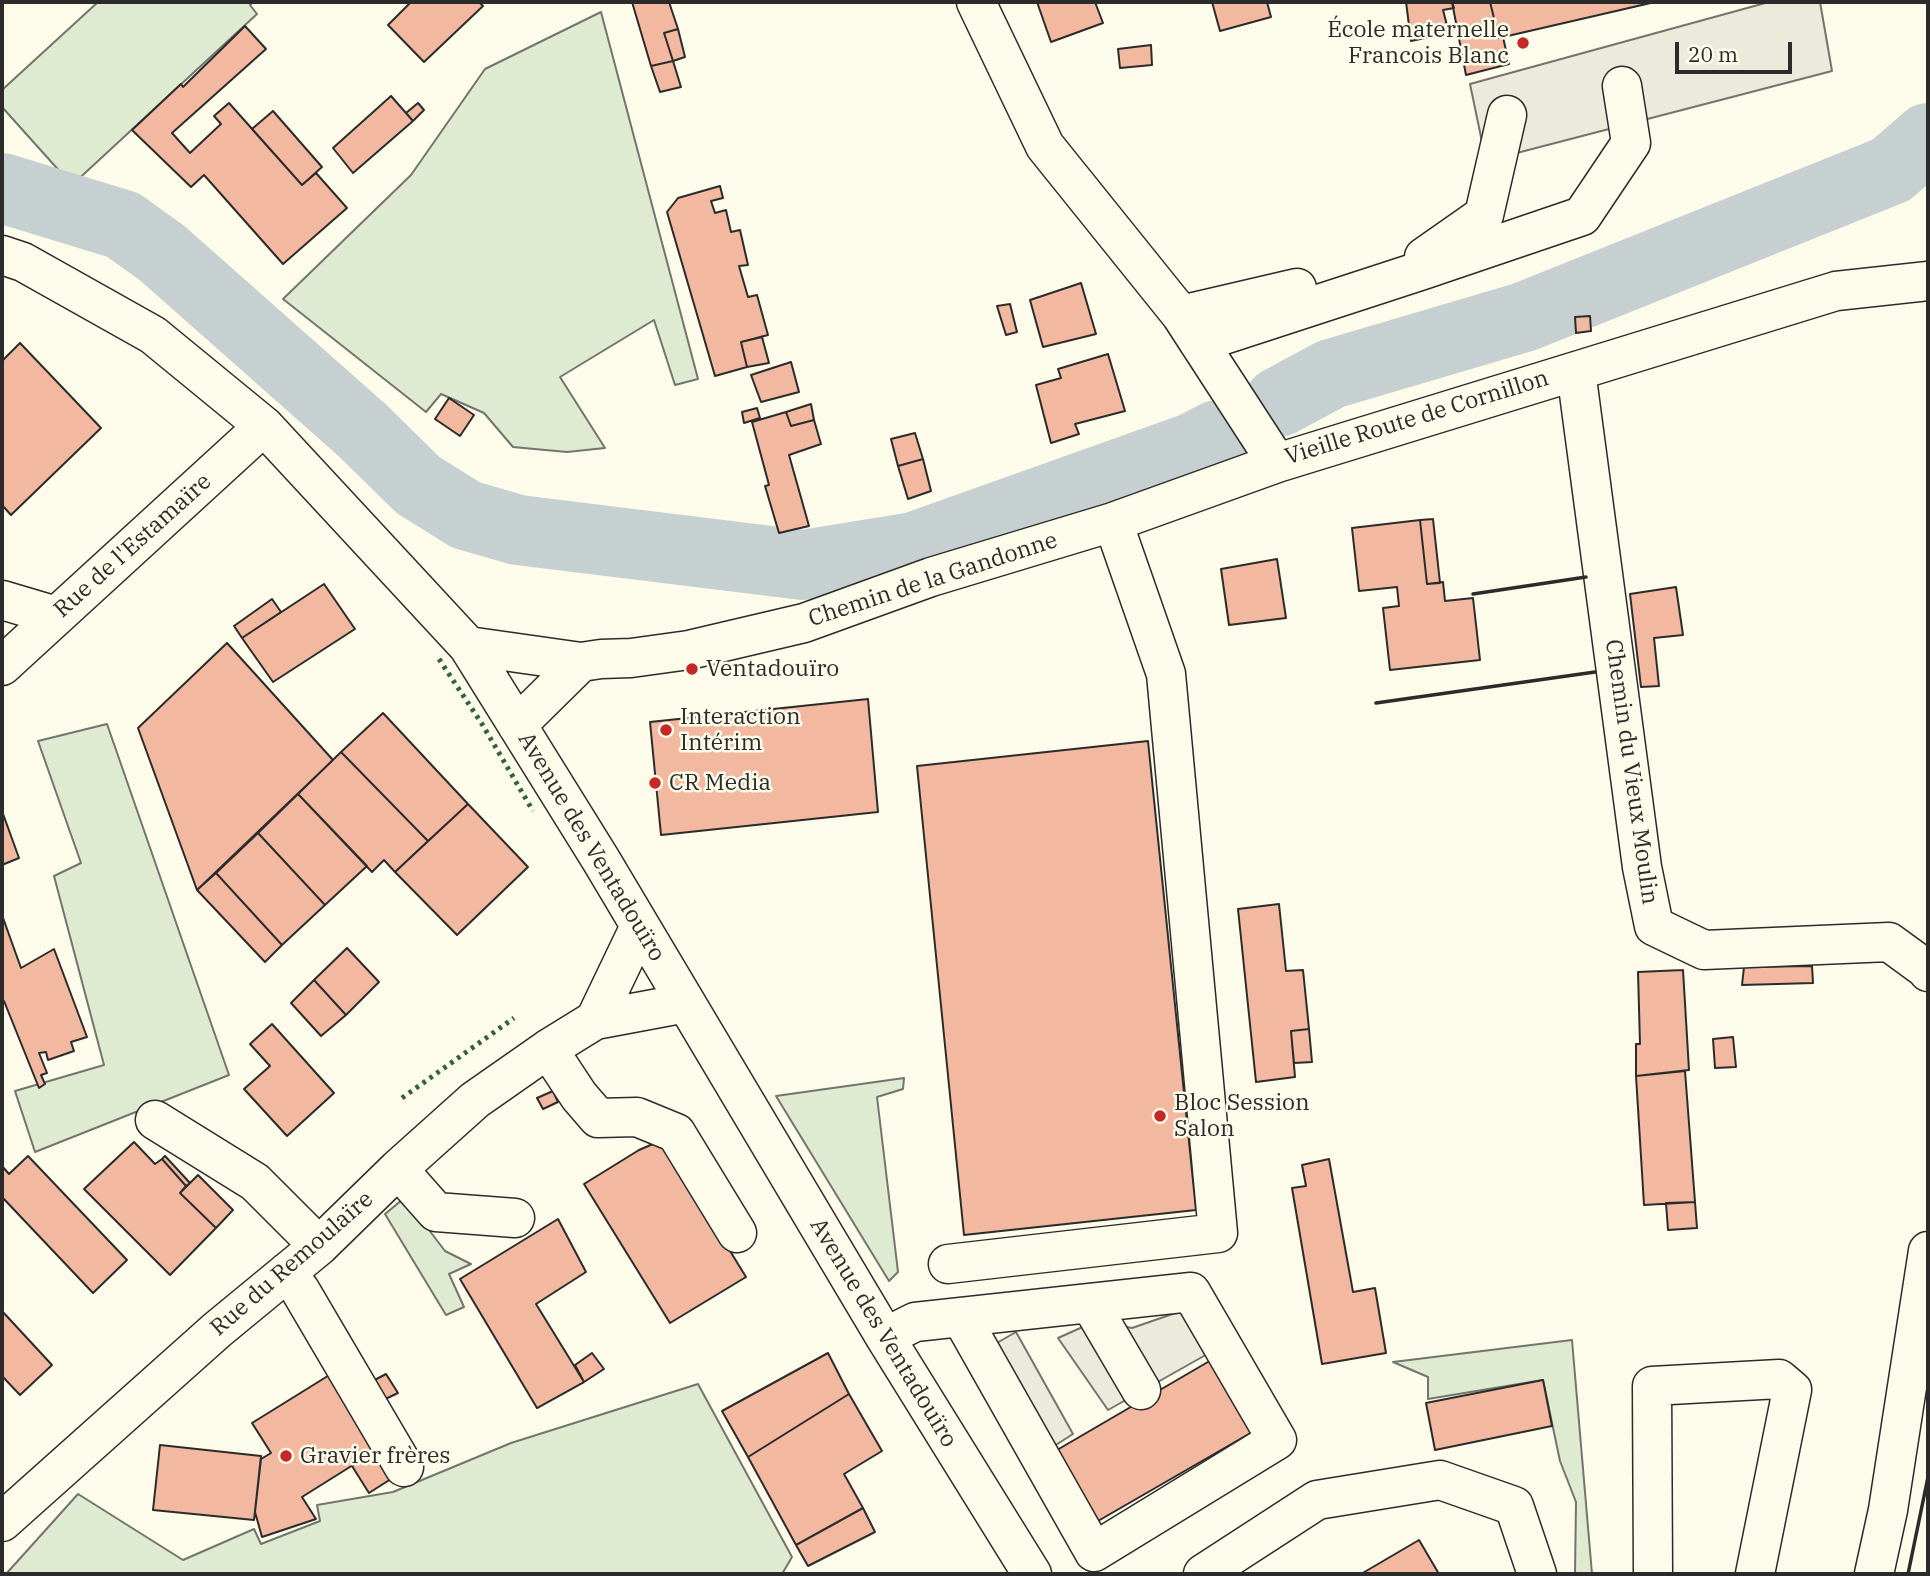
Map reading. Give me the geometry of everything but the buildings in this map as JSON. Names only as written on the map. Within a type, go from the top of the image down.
[{"type":"street","name":"Vieille Route de Cornillon","points":[[976,2],[1045,146],[1190,329],[1277,463],[1836,291],[1928,281]]},
{"type":"street","points":[[1190,329],[1423,271],[1582,216],[1631,143],[1622,86]]},
{"type":"street","points":[[1190,329],[1426,257],[1484,215],[1507,115]]},
{"type":"street","name":"Avenue des Ventadouïro","points":[[2,255],[23,262],[153,335],[264,426],[468,646],[640,926],[885,1337],[1032,1574]]},
{"type":"street","name":"Chemin du Vieux Moulin","points":[[1576,371],[1642,867],[1654,926],[1704,950],[1889,942],[1928,972]]},
{"type":"street","name":"Rue de l'Estamaïre","points":[[2,666],[264,426]]},
{"type":"street","name":"Chemin de la Gandonne","points":[[468,646],[581,662],[688,650],[804,623],[931,577],[1113,522],[1277,463]]},
{"type":"street","points":[[948,1264],[1218,1233],[1166,674],[1113,522]]},
{"type":"street","points":[[2,600],[56,616]]},
{"type":"street","points":[[517,725],[581,662]]},
{"type":"street","points":[[594,1020],[640,926]]},
{"type":"street","name":"Rue du Remoulaïre","points":[[2,1522],[216,1330],[319,1246],[398,1169],[475,1100],[594,1020],[686,1003]]},
{"type":"street","points":[[548,1049],[579,1096],[598,1118],[637,1117],[677,1133],[737,1233]]},
{"type":"street","points":[[155,1120],[255,1182],[319,1246]]},
{"type":"street","points":[[398,1169],[436,1212],[515,1218]]},
{"type":"street","points":[[1874,1574],[1888,1510],[1928,1251]]},
{"type":"street","points":[[287,1272],[404,1467]]},
{"type":"street","points":[[885,1337],[915,1322],[961,1317],[1090,1303],[1191,1292],[1277,1440],[1094,1552],[961,1317]]},
{"type":"street","points":[[1090,1303],[1141,1390]]},
{"type":"street","points":[[1653,1574],[1652,1386],[1779,1379],[1792,1390],[1755,1574]]},
{"type":"street","points":[[1203,1574],[1317,1500],[1440,1480],[1514,1506],[1537,1574]]},
{"type":"green space","points":[[98,2],[253,2],[250,5],[257,14],[72,185],[2,107],[2,90]]},
{"type":"green space","points":[[601,12],[698,379],[675,385],[654,320],[560,377],[605,448],[567,452],[513,447],[484,413],[441,394],[426,412],[283,299],[411,175],[485,69]]},
{"type":"green space","points":[[107,724],[229,1075],[35,1152],[15,1091],[104,1065],[54,876],[81,863],[38,741]]},
{"type":"green space","points":[[904,1078],[903,1089],[877,1097],[898,1272],[889,1281],[776,1096]]},
{"type":"green space","points":[[402,1200],[410,1205],[445,1251],[471,1264],[449,1274],[464,1307],[446,1315],[385,1214]]},
{"type":"green space","points":[[1572,1340],[1592,1574],[1575,1574],[1576,1502],[1560,1461],[1543,1380],[1428,1399],[1428,1377],[1393,1362]]},
{"type":"green space","points":[[698,1384],[792,1557],[782,1574],[6,1574],[78,1494],[183,1560],[254,1529],[261,1544],[320,1521],[317,1505],[393,1492],[511,1443]]},
{"type":"shaded area","points":[[1769,2],[1820,2],[1832,71],[1486,161],[1470,84]]},
{"type":"shaded area","points":[[1187,1309],[1211,1352],[1108,1410],[1058,1338],[1101,1322],[1132,1328]]},
{"type":"shaded area","points":[[1016,1332],[1073,1434],[1040,1455],[981,1352]]},
{"type":"waterway","points":[[1279,402],[1331,374],[1524,317],[1891,170],[1928,138]]},
{"type":"waterway","points":[[2,188],[123,225],[162,253],[362,430],[418,485],[466,515],[518,530],[803,565],[914,547],[1192,448],[1217,435]]},
{"type":"hedge","points":[[439,659],[482,724],[533,811]]},
{"type":"hedge","points":[[402,1098],[514,1018]]},
{"type":"wall","points":[[1473,594],[1586,577]]},
{"type":"wall","points":[[1376,703],[1595,672]]},
{"type":"wall","points":[[1908,1574],[1928,1477]]},
{"type":"place","name":"École maternelle Francois Blanc","points":[[1523,43]]},
{"type":"place","name":"Ventadouïro","points":[[692,669]]},
{"type":"place","name":"Interaction Intérim","points":[[666,730]]},
{"type":"place","name":"CR Media","points":[[655,783]]},
{"type":"place","name":"Bloc Session Salon","points":[[1160,1116]]},
{"type":"place","name":"Gravier frères","points":[[286,1456]]}]
